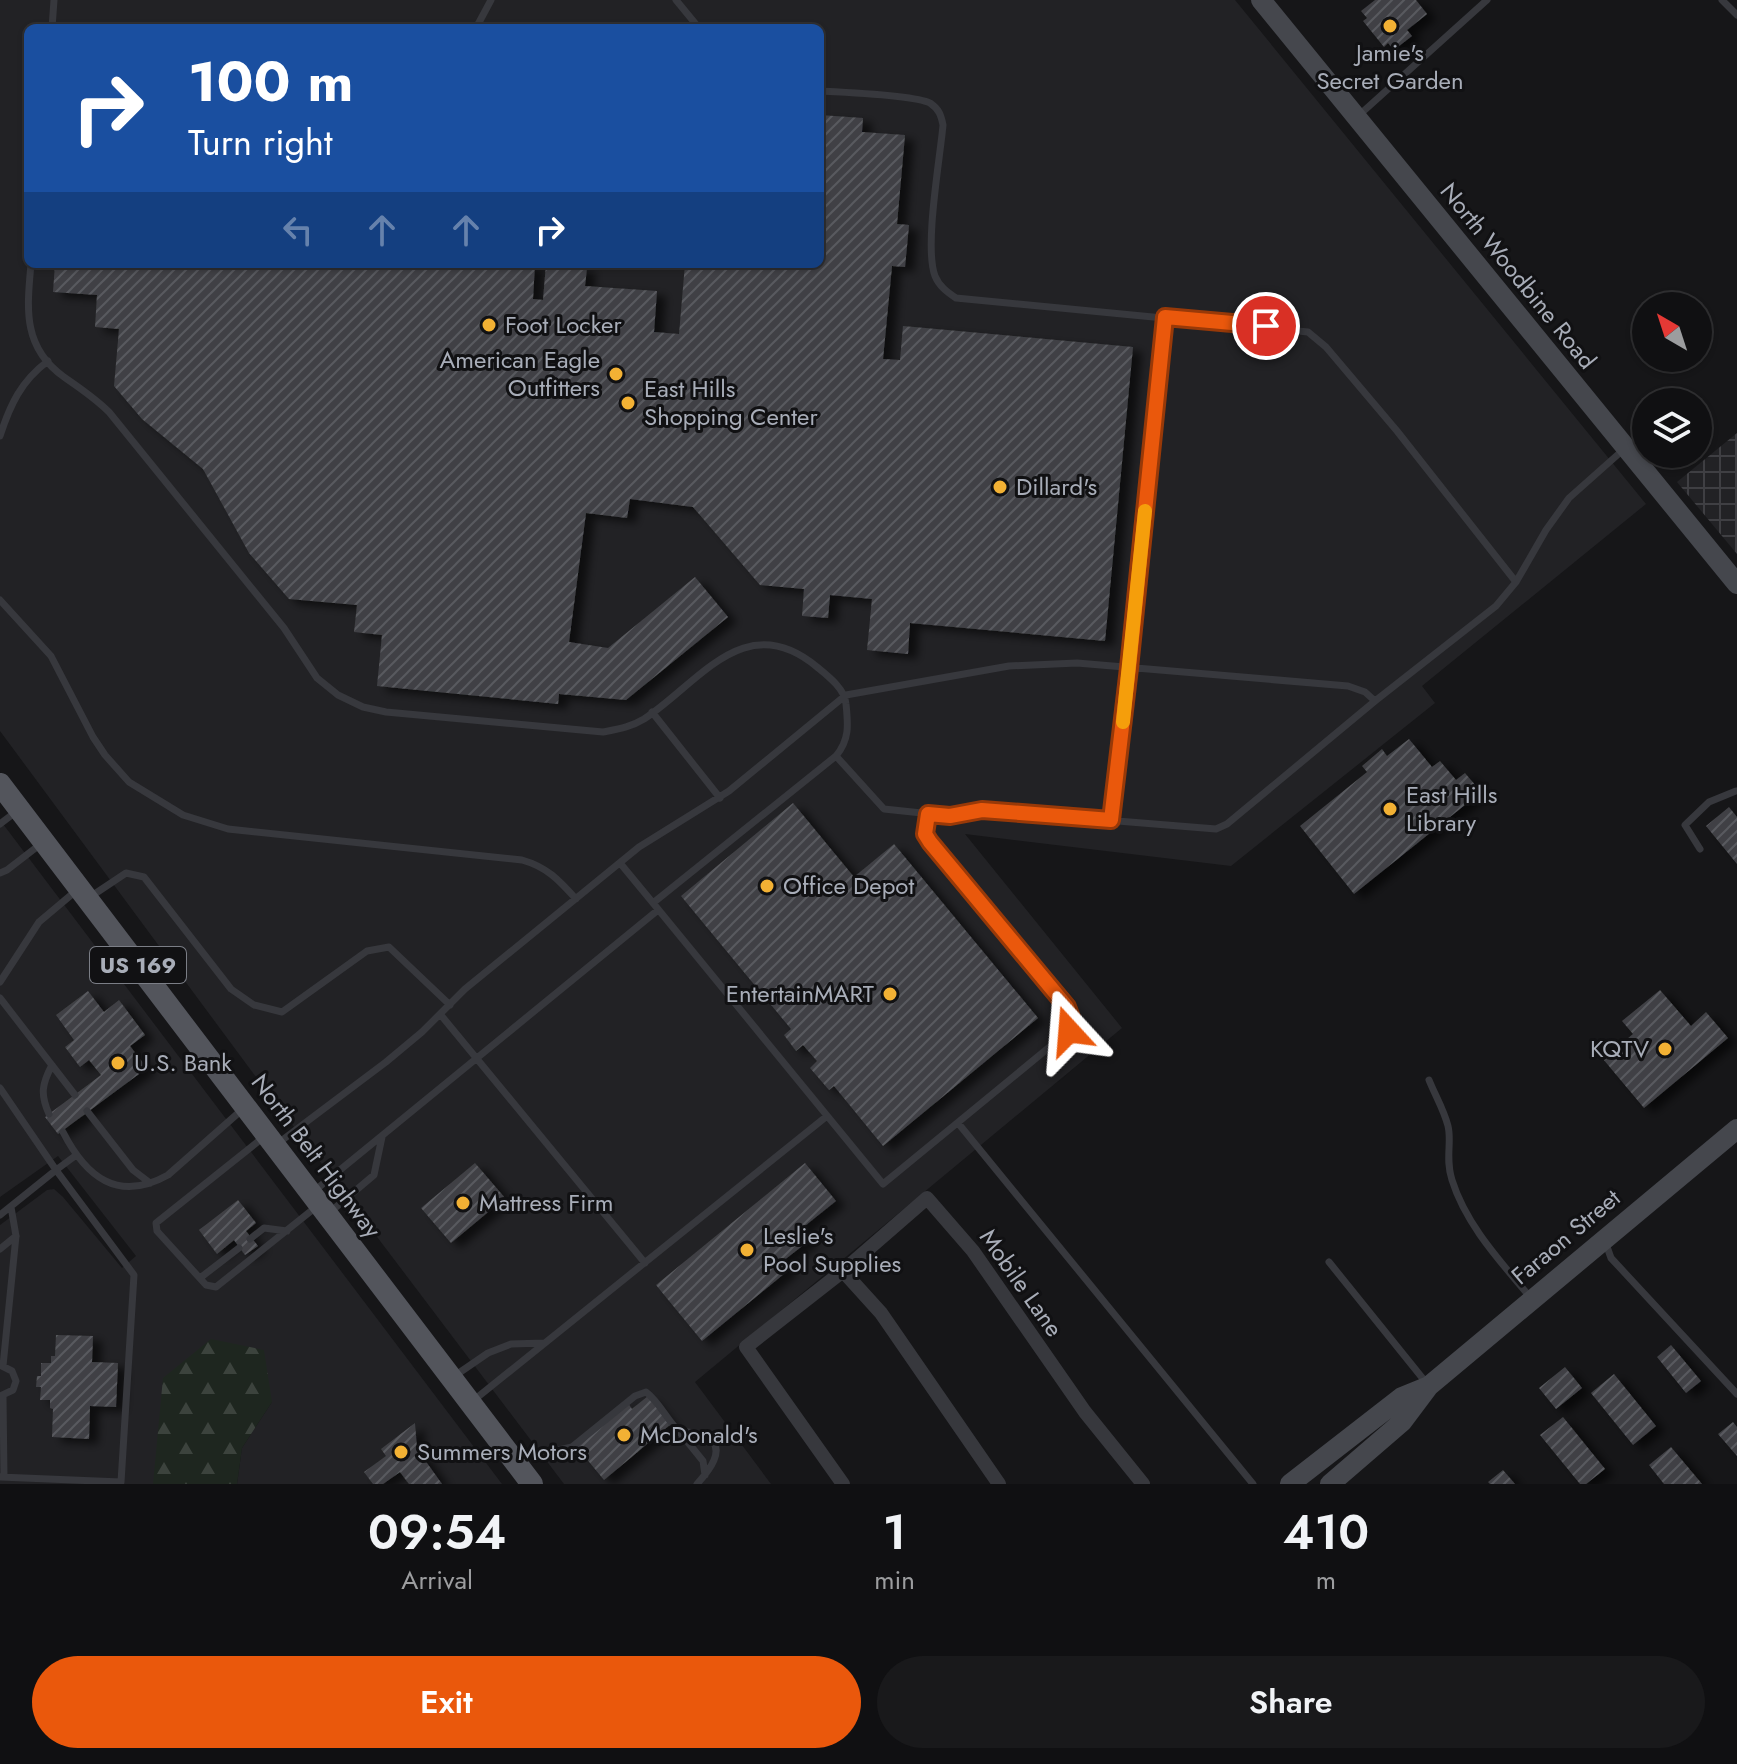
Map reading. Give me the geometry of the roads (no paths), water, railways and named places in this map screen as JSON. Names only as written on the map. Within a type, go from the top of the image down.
[{"type":"main road","name":"North Woodbine Road","points":[[1261,0],[1737,584]]},
{"type":"main road","name":"North Belt Highway","points":[[0,784],[532,1484]]},
{"type":"main road","name":"Faraon Street","points":[[1330,1484],[1402,1422],[1429,1386],[1737,1129]]},
{"type":"main road","name":"Faraon Street","points":[[1290,1484],[1402,1397],[1429,1386]]},
{"type":"street","name":"Mobile Lane","points":[[843,1484],[746,1347],[843,1271],[927,1198],[973,1251],[1085,1412],[1143,1484]]},
{"type":"street","points":[[843,1271],[881,1313],[999,1484]]},
{"type":"lane","points":[[52,24],[54,0]]},
{"type":"lane","points":[[478,24],[491,0]]},
{"type":"lane","points":[[676,0],[696,24]]},
{"type":"lane","points":[[1356,119],[1487,0]]},
{"type":"lane","points":[[1722,0],[1737,15]]},
{"type":"lane","points":[[824,91],[913,99],[929,102],[940,112],[943,125],[931,247],[936,279],[946,292],[956,298],[1308,332],[1326,347],[1397,431],[1516,582]]},
{"type":"lane","points":[[31,268],[28,321],[48,361],[109,412],[280,624],[317,678],[338,695],[363,707],[386,712],[603,732],[626,728],[652,712],[723,656],[744,647],[771,646],[793,649],[827,675],[846,695],[849,731],[844,746],[836,756],[382,1137],[320,1204],[216,1287],[209,1287],[157,1231],[156,1223],[386,1062],[620,863],[658,833],[720,798],[846,695],[1009,666],[1077,663],[1348,686],[1365,692],[1375,701]]},
{"type":"lane","points":[[1111,820],[1165,317]]},
{"type":"lane","points":[[0,436],[8,410],[21,388],[32,373],[48,361]]},
{"type":"lane","points":[[836,756],[884,809],[950,816],[982,810],[1216,829],[1227,824],[1496,606],[1516,582],[1569,498],[1626,448]]},
{"type":"lane","points":[[0,600],[51,656],[105,755],[129,782],[183,815],[228,829],[522,860],[540,865],[552,873],[576,899]]},
{"type":"lane","points":[[652,712],[720,798]]},
{"type":"lane","points":[[1700,849],[1685,825],[1709,802],[1737,792]]},
{"type":"lane","points":[[0,824],[19,809]]},
{"type":"lane","points":[[620,863],[883,1184],[1069,1031],[1072,1020],[1067,1007],[930,842],[925,834],[928,814]]},
{"type":"lane","points":[[0,873],[44,841]]},
{"type":"lane","points":[[0,982],[39,922],[83,893],[126,873],[144,877],[231,989],[254,1005],[282,1012],[367,951],[389,947],[450,1005]]},
{"type":"lane","points":[[0,998],[75,1095]]},
{"type":"lane","points":[[440,1014],[645,1263]]},
{"type":"lane","points":[[49,1114],[42,1099],[42,1083],[52,1065]]},
{"type":"lane","points":[[1429,1080],[1449,1128],[1447,1159],[1452,1182],[1470,1219],[1531,1299]]},
{"type":"lane","points":[[0,1088],[134,1275],[121,1482],[2,1477],[1,1396],[13,1390],[16,1381],[12,1371],[2,1366],[16,1236],[11,1207]]},
{"type":"lane","points":[[63,1132],[83,1165],[110,1184],[131,1188],[168,1175],[245,1107]]},
{"type":"lane","points":[[87,1111],[133,1170],[150,1183]]},
{"type":"lane","points":[[471,1403],[827,1116]]},
{"type":"lane","points":[[958,1123],[1253,1484]]},
{"type":"lane","points":[[320,1204],[374,1175],[382,1137]]},
{"type":"lane","points":[[0,1215],[75,1156]]},
{"type":"lane","points":[[250,1239],[264,1228],[287,1231]]},
{"type":"lane","points":[[0,1249],[16,1236]]},
{"type":"lane","points":[[1604,1238],[1611,1258],[1737,1394]]},
{"type":"lane","points":[[200,1278],[239,1248]]},
{"type":"lane","points":[[1329,1262],[1429,1386]]},
{"type":"lane","points":[[452,1378],[488,1353],[511,1344],[546,1343]]},
{"type":"lane","points":[[550,1452],[572,1447],[620,1408],[646,1392],[703,1461],[705,1475]]},
{"type":"lane","points":[[678,1430],[706,1436],[717,1453],[711,1469],[697,1484]]},
{"type":"place","name":"Jamie's Secret Garden","points":[[1390,26]]},
{"type":"place","name":"Foot Locker","points":[[489,325]]},
{"type":"place","name":"American Eagle Outfitters","points":[[616,374]]},
{"type":"place","name":"East Hills Shopping Center","points":[[628,403]]},
{"type":"place","name":"Dillard's","points":[[1000,487]]},
{"type":"place","name":"East Hills Library","points":[[1390,809]]},
{"type":"place","name":"Office Depot","points":[[767,886]]},
{"type":"place","name":"EntertainMART","points":[[890,994]]},
{"type":"place","name":"KQTV","points":[[1665,1049]]},
{"type":"place","name":"U.S. Bank","points":[[118,1063]]},
{"type":"place","name":"Mattress Firm","points":[[463,1203]]},
{"type":"place","name":"Leslie's Pool Supplies","points":[[747,1250]]},
{"type":"place","name":"McDonald's","points":[[624,1435]]},
{"type":"place","name":"Summers Motors","points":[[401,1452]]}]
